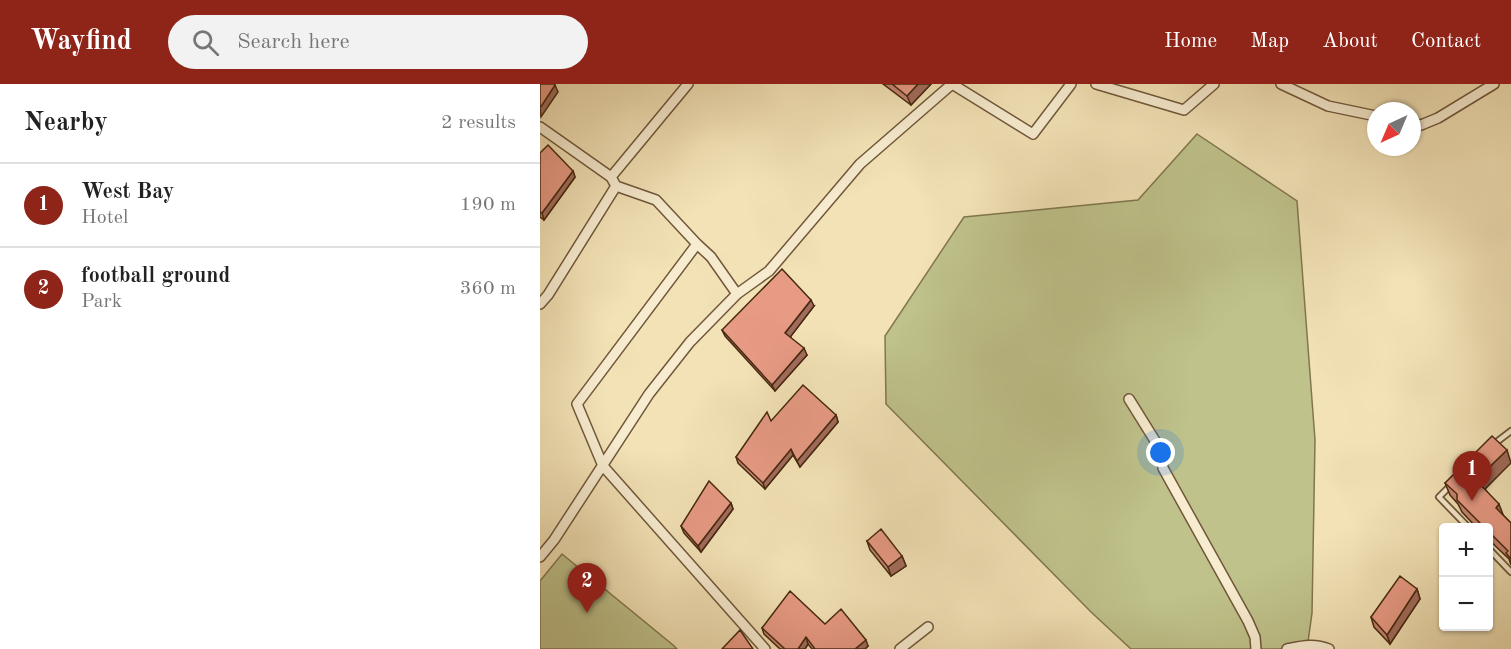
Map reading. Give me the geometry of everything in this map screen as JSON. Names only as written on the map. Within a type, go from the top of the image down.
[{"type":"street","points":[[540,304],[548,295],[614,182],[688,84]]},
{"type":"street","points":[[540,557],[555,540],[649,394],[690,342],[737,294],[769,271],[860,164],[952,84],[1033,134],[1071,84]]},
{"type":"street","points":[[1096,84],[1184,110],[1214,84]]},
{"type":"street","points":[[1281,84],[1328,106],[1367,114]]},
{"type":"street","points":[[1421,125],[1438,118],[1494,84]]},
{"type":"street","points":[[540,127],[614,182],[656,200],[711,257],[737,294]]},
{"type":"street","points":[[697,244],[577,404],[603,466],[765,649]]},
{"type":"street","points":[[1129,399],[1161,452],[1163,468],[1248,621],[1256,638],[1256,649]]},
{"type":"street","points":[[900,649],[928,627]]},
{"type":"street","points":[[1287,649],[1311,644],[1329,649]]},
{"type":"lane","points":[[1490,447],[1511,431]]},
{"type":"lane","points":[[1456,480],[1439,496],[1464,523]]},
{"type":"lane","points":[[1493,553],[1511,572]]},
{"type":"green space","points":[[1197,134],[1297,201],[1315,440],[1312,613],[1307,649],[1131,649],[1091,612],[886,404],[885,336],[964,217],[1138,200]]},
{"type":"green space","points":[[562,554],[677,649],[540,649],[540,581]]},
{"type":"building","points":[[540,84],[555,85],[540,108]]},
{"type":"building","points":[[892,84],[918,84],[907,96]]},
{"type":"building","points":[[548,145],[573,171],[542,213],[540,212],[540,153]]},
{"type":"building","points":[[782,269],[811,300],[785,333],[804,348],[772,385],[722,330]]},
{"type":"building","points":[[803,385],[836,415],[797,461],[791,449],[763,483],[736,457],[767,412],[771,421]]},
{"type":"building","points":[[1492,436],[1507,450],[1476,480],[1499,504],[1496,508],[1511,523],[1511,559],[1506,553],[1508,551],[1493,536],[1493,523],[1480,523],[1457,500],[1457,494],[1445,483]]},
{"type":"building","points":[[709,481],[731,503],[698,546],[681,526]]},
{"type":"building","points":[[881,529],[902,556],[888,567],[867,541]]},
{"type":"building","points":[[1400,576],[1417,589],[1387,635],[1371,617]]},
{"type":"building","points":[[790,591],[825,624],[841,609],[866,640],[855,649],[815,649],[806,637],[798,649],[785,649],[762,628]]},
{"type":"building","points":[[740,630],[753,649],[722,649]]},
{"type":"place","name":"West Bay","points":[[1472,501]]},
{"type":"place","name":"football ground","points":[[587,613]]}]
